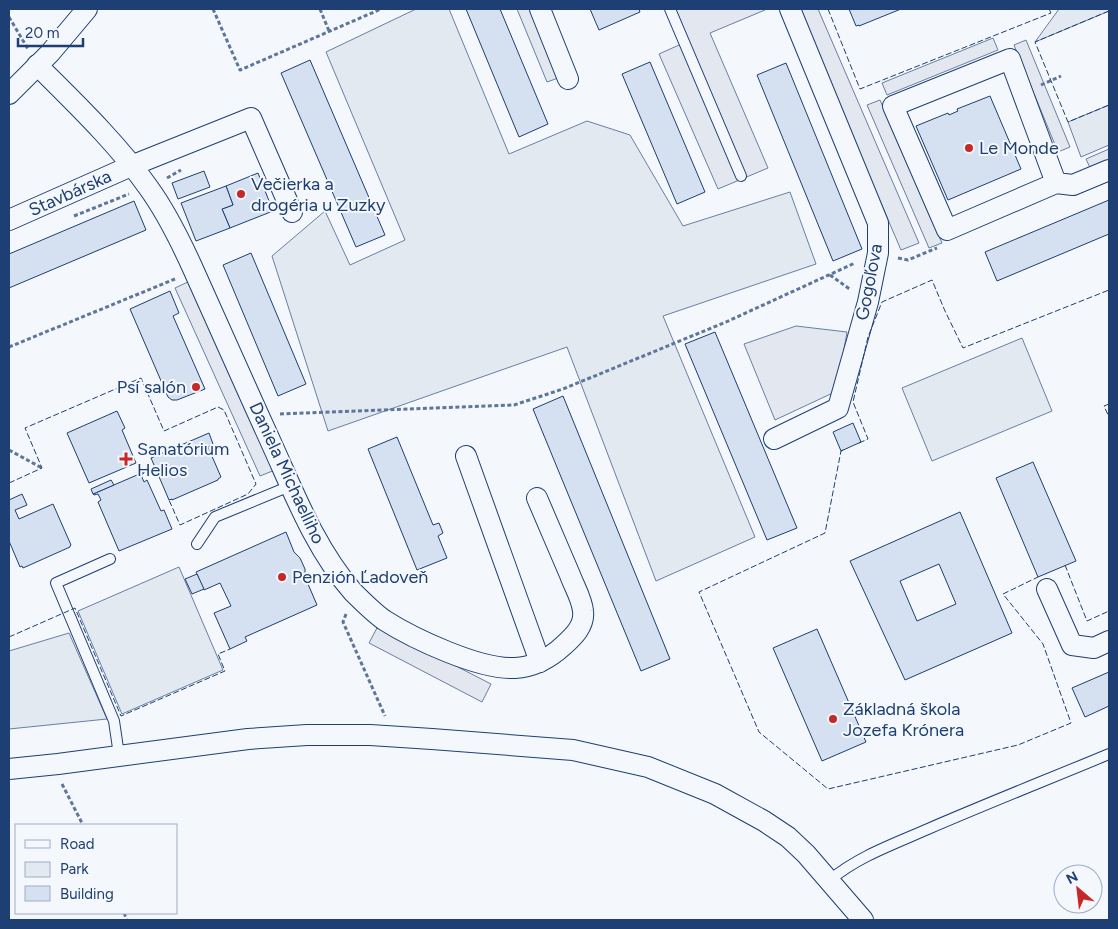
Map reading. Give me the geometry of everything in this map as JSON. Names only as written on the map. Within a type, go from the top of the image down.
[{"type":"street","points":[[9,94],[50,53],[87,9]]},
{"type":"street","points":[[540,9],[568,79]]},
{"type":"street","name":"Gogoľova","points":[[774,439],[838,408],[868,302],[878,253],[878,223],[790,9]]},
{"type":"street","points":[[1056,183],[1010,59],[893,106],[947,230],[1056,183],[1073,185],[1109,170]]},
{"type":"street","name":"Daniela Michaelliho","points":[[37,64],[88,116],[131,166],[148,187],[169,221],[194,271],[302,512],[325,554],[342,578],[368,607],[384,620],[424,641],[463,658],[489,665],[513,668],[525,667],[540,662],[557,651],[573,636],[581,624],[583,611],[578,594],[537,498]]},
{"type":"street","points":[[131,166],[251,118],[292,212]]},
{"type":"street","name":"Stavbárska","points":[[9,220],[131,166]]},
{"type":"street","points":[[466,456],[540,662]]},
{"type":"street","points":[[1047,589],[1072,645],[1094,648],[1109,641]]},
{"type":"street","points":[[9,769],[248,739],[307,735],[370,735],[432,738],[573,750],[648,767],[715,794],[764,821],[788,837],[806,854],[863,920]]},
{"type":"lane","points":[[670,9],[741,176]]},
{"type":"lane","points":[[197,544],[215,517],[290,486]]},
{"type":"lane","points":[[110,559],[56,583],[114,721],[118,755]]},
{"type":"lane","points":[[830,880],[844,868],[874,853],[1109,754]]},
{"type":"path","points":[[213,9],[240,70],[381,9]]},
{"type":"path","points":[[320,9],[329,31]]},
{"type":"path","points":[[9,17],[37,64]]},
{"type":"path","points":[[74,216],[148,187],[183,169]]},
{"type":"path","points":[[258,414],[514,405],[563,389],[726,322],[878,253],[908,260],[945,245]]},
{"type":"path","points":[[9,347],[194,271]]},
{"type":"path","points":[[9,450],[42,468]]},
{"type":"path","points":[[354,592],[343,622],[386,717]]},
{"type":"path","points":[[58,764],[61,781],[82,824]]},
{"type":"green space","points":[[416,9],[449,9],[509,154],[587,121],[630,135],[683,226],[790,192],[816,264],[663,316],[755,537],[656,581],[567,347],[328,431],[272,256],[325,211],[350,265],[405,240],[326,52]]},
{"type":"green space","points":[[1059,9],[1109,9],[1109,11],[1035,42]]},
{"type":"green space","points":[[1109,105],[1109,145],[1081,157],[1068,122]]},
{"type":"green space","points":[[1022,338],[1052,411],[932,461],[902,388]]},
{"type":"green space","points":[[179,567],[223,670],[122,714],[78,611]]},
{"type":"green space","points":[[69,633],[107,719],[9,729],[9,651]]},
{"type":"shaded area","points":[[517,9],[533,9],[561,77],[547,82]]},
{"type":"shaded area","points":[[675,9],[765,9],[710,33],[768,168],[718,189],[659,54],[688,41]]},
{"type":"shaded area","points":[[798,9],[818,9],[919,243],[901,250]]},
{"type":"shaded area","points":[[993,38],[998,50],[887,95],[882,83]]},
{"type":"shaded area","points":[[1026,40],[1070,147],[1058,152],[1014,45]]},
{"type":"shaded area","points":[[880,100],[942,243],[929,248],[867,105]]},
{"type":"shaded area","points":[[1109,149],[1109,165],[1092,172],[1086,159]]},
{"type":"shaded area","points":[[190,281],[275,470],[260,476],[175,288]]},
{"type":"shaded area","points":[[796,326],[847,332],[837,391],[775,420],[744,344]]},
{"type":"shaded area","points":[[378,626],[491,684],[482,702],[369,643]]},
{"type":"building","points":[[466,9],[500,9],[548,124],[519,137]]},
{"type":"building","points":[[590,9],[639,9],[640,12],[599,30]]},
{"type":"building","points":[[849,9],[901,9],[856,26]]},
{"type":"building","points":[[310,60],[385,235],[356,247],[281,73]]},
{"type":"building","points":[[650,62],[705,192],[677,204],[622,74]]},
{"type":"building","points":[[786,63],[862,249],[833,261],[757,75]]},
{"type":"building","name":"Le Monde","points":[[990,96],[1021,169],[948,200],[916,126],[948,113],[949,115],[958,111],[957,109]]},
{"type":"building","points":[[204,171],[210,187],[178,199],[172,183]]},
{"type":"building","points":[[258,173],[273,211],[230,228],[222,209],[233,205],[226,186]]},
{"type":"building","points":[[226,186],[233,205],[222,209],[230,228],[196,241],[181,203]]},
{"type":"building","points":[[1109,200],[1109,234],[997,281],[985,252]]},
{"type":"building","points":[[134,201],[146,230],[9,288],[9,254]]},
{"type":"building","points":[[251,253],[306,384],[278,396],[223,265]]},
{"type":"building","points":[[170,291],[179,313],[173,316],[205,389],[177,400],[172,400],[168,397],[130,309]]},
{"type":"building","points":[[715,332],[797,528],[767,540],[685,344]]},
{"type":"building","points":[[563,396],[670,659],[641,671],[533,409]]},
{"type":"building","points":[[117,411],[125,428],[122,430],[136,463],[89,483],[67,433]]},
{"type":"building","points":[[853,423],[861,442],[841,451],[833,432]]},
{"type":"building","points":[[209,433],[213,444],[208,447],[221,477],[218,480],[169,500],[151,458]]},
{"type":"building","points":[[397,437],[433,525],[439,523],[443,533],[438,536],[447,558],[417,570],[368,449]]},
{"type":"building","points":[[1033,462],[1076,561],[1038,577],[996,478]]},
{"type":"building","points":[[144,472],[141,475],[144,482],[147,480],[161,511],[164,510],[172,529],[119,551],[98,502],[101,500],[98,494],[93,494]]},
{"type":"building","points":[[111,480],[114,485],[93,494],[91,489]]},
{"type":"building","points":[[22,494],[27,505],[15,510],[19,519],[53,504],[71,545],[23,568],[22,566],[20,567],[9,541],[9,500]]},
{"type":"building","points":[[960,512],[1012,633],[905,680],[850,561]],"holes":[[[939,564],[956,604],[917,621],[900,581]]]},
{"type":"building","points":[[286,532],[294,552],[300,558],[305,569],[305,577],[317,605],[245,637],[247,641],[230,649],[214,613],[231,606],[220,583],[204,590],[196,572]]},
{"type":"building","points":[[197,574],[204,589],[192,594],[185,579]]},
{"type":"building","points":[[817,629],[866,742],[822,761],[773,648]]},
{"type":"building","points":[[1109,672],[1109,706],[1085,717],[1072,688]]},
{"type":"fence","points":[[828,9],[860,89],[1051,13],[1049,9]]},
{"type":"fence","points":[[1109,11],[1035,42],[1068,122],[1109,105]]},
{"type":"fence","points":[[859,443],[868,439],[853,402],[868,337],[882,302],[932,280],[963,348],[1109,290]]},
{"type":"fence","points":[[9,483],[42,468],[25,428],[141,378],[164,431],[218,407],[224,410],[256,484],[248,494],[180,525],[169,500]]},
{"type":"fence","points":[[1109,404],[1104,406],[1109,417]]},
{"type":"fence","points":[[843,450],[841,451],[825,533],[699,592],[759,732],[828,789],[1018,745],[1071,723],[1043,644],[1003,594],[1038,577]]},
{"type":"fence","points":[[1065,565],[1087,621],[1109,611]]},
{"type":"fence","points":[[9,637],[75,608],[121,716],[225,671],[218,654],[230,649]]},
{"type":"place","name":"Le Monde","points":[[969,148]]},
{"type":"place","name":"Večierka a drogéria u Zuzky","points":[[241,194]]},
{"type":"place","name":"Psí salón","points":[[196,387]]},
{"type":"place","name":"Sanatórium Helios","points":[[126,459]]},
{"type":"place","name":"Penzión Ľadoveň","points":[[282,577]]},
{"type":"place","name":"Základná škola Jozefa Krónera","points":[[833,719]]}]
